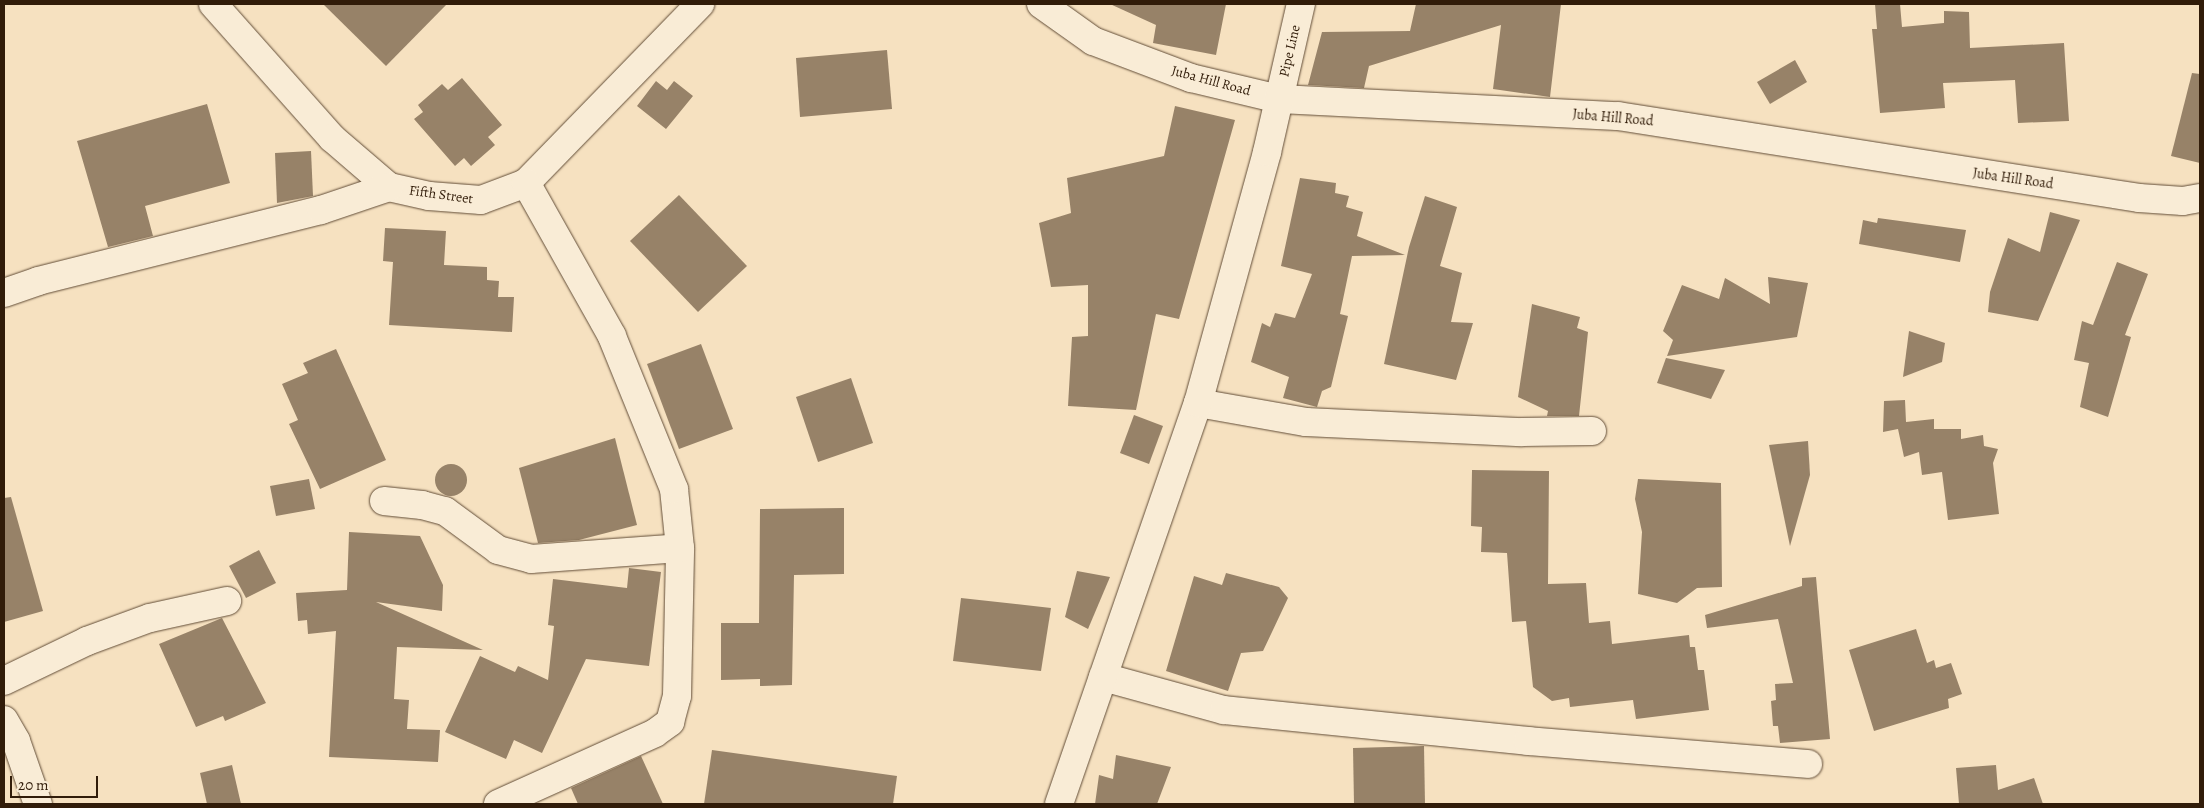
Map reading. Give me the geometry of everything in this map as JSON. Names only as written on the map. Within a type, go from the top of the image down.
[{"type":"street","name":"Fifth Street","points":[[213,4],[332,138],[389,187],[481,200],[526,184],[700,4]]},
{"type":"street","name":"Juba Hill Road","points":[[1041,4],[1093,41],[1191,78],[1279,99],[1618,116],[1954,170],[2194,204]]},
{"type":"street","name":"Pipe Line","points":[[1059,804],[1198,403],[1279,99],[1301,4]]},
{"type":"street","points":[[498,804],[655,733],[670,722],[677,696],[680,548],[674,489],[612,336],[526,184]]},
{"type":"street","points":[[4,293],[38,281],[321,210],[389,187]]},
{"type":"street","points":[[1198,403],[1306,422],[1522,432],[1592,431]]},
{"type":"street","points":[[384,501],[422,505],[445,511],[498,550],[532,559],[680,548]]},
{"type":"street","points":[[4,681],[86,641],[150,618],[227,601]]},
{"type":"street","points":[[1103,677],[1224,710],[1528,742],[1808,764]]},
{"type":"street","points":[[4,720],[16,741],[38,804]]},
{"type":"building","points":[[323,4],[447,4],[386,66]]},
{"type":"building","points":[[1110,4],[1226,4],[1216,55],[1153,43],[1156,25]]},
{"type":"building","points":[[1416,4],[1561,4],[1550,97],[1493,89],[1501,25],[1369,66],[1364,88],[1308,85],[1322,32],[1410,31]]},
{"type":"building","points":[[1875,4],[1900,4],[1902,27],[1944,23],[1944,11],[1969,12],[1970,48],[2064,43],[2069,121],[2018,123],[2015,80],[1943,83],[1945,108],[1880,113],[1872,29],[1877,29]]},
{"type":"building","points":[[887,50],[892,109],[800,117],[796,58]]},
{"type":"building","points":[[1795,60],[1807,82],[1770,104],[1757,82]]},
{"type":"building","points":[[2192,73],[2200,74],[2200,163],[2171,156]]},
{"type":"building","points":[[462,78],[502,125],[488,137],[495,145],[471,166],[464,158],[455,166],[414,119],[423,112],[418,105],[442,84],[448,90]]},
{"type":"building","points":[[656,81],[667,90],[674,81],[693,96],[666,129],[637,106]]},
{"type":"building","points":[[207,104],[230,183],[145,206],[153,236],[108,247],[77,141]]},
{"type":"building","points":[[1175,106],[1235,120],[1179,319],[1156,314],[1136,410],[1068,406],[1072,337],[1088,336],[1088,285],[1051,287],[1039,223],[1071,213],[1067,178],[1164,156]]},
{"type":"building","points":[[311,151],[313,196],[277,203],[275,153]]},
{"type":"building","points":[[1300,178],[1336,183],[1335,193],[1349,196],[1346,207],[1363,212],[1357,236],[1405,255],[1352,256],[1340,314],[1348,316],[1331,387],[1322,391],[1317,407],[1283,398],[1289,377],[1251,362],[1262,323],[1270,327],[1275,313],[1295,318],[1312,274],[1281,266]]},
{"type":"building","points":[[679,195],[747,266],[698,312],[630,241]]},
{"type":"building","points":[[1425,196],[1457,207],[1440,266],[1462,273],[1451,322],[1473,323],[1456,380],[1384,364],[1409,247]]},
{"type":"building","points":[[2050,212],[2080,220],[2038,321],[1988,312],[1990,292],[2008,238],[2040,252]]},
{"type":"building","points":[[1878,218],[1966,230],[1960,262],[1859,244],[1863,220],[1877,223]]},
{"type":"building","points":[[385,228],[446,231],[444,265],[487,267],[487,280],[499,281],[498,297],[514,297],[512,332],[389,325],[393,262],[383,261]]},
{"type":"building","points":[[2117,262],[2148,274],[2125,335],[2131,337],[2108,417],[2080,407],[2089,363],[2074,360],[2082,321],[2093,325]]},
{"type":"building","points":[[1768,277],[1808,283],[1797,337],[1667,356],[1673,340],[1663,331],[1682,285],[1719,299],[1725,278],[1770,304]]},
{"type":"building","points":[[1532,304],[1580,317],[1577,328],[1588,332],[1579,416],[1547,416],[1548,411],[1518,397]]},
{"type":"building","points":[[1909,331],[1945,343],[1942,362],[1903,377]]},
{"type":"building","points":[[701,344],[733,429],[679,449],[647,364]]},
{"type":"building","points":[[336,349],[386,460],[320,489],[289,424],[298,420],[282,384],[308,373],[303,363]]},
{"type":"building","points":[[1666,358],[1725,370],[1711,399],[1657,383]]},
{"type":"building","points":[[851,378],[873,443],[818,462],[796,397]]},
{"type":"building","points":[[1905,400],[1906,422],[1934,419],[1934,429],[1961,429],[1961,439],[1983,435],[1984,446],[1998,449],[1993,463],[1999,514],[1948,520],[1942,472],[1922,475],[1919,452],[1904,457],[1898,429],[1883,432],[1884,401]]},
{"type":"building","points":[[1134,415],[1163,426],[1149,464],[1120,453]]},
{"type":"building","points":[[615,438],[637,525],[579,540],[538,543],[519,468]]},
{"type":"building","points":[[1808,441],[1810,475],[1790,546],[1769,445]]},
{"type":"building","points":[[451,464],[463,468],[467,480],[463,492],[451,496],[439,492],[435,480],[439,468]]},
{"type":"building","points":[[1472,470],[1549,471],[1548,584],[1586,583],[1589,623],[1610,621],[1612,644],[1689,635],[1690,647],[1695,647],[1698,670],[1704,670],[1709,710],[1636,719],[1633,700],[1570,707],[1569,698],[1552,701],[1533,687],[1526,621],[1512,622],[1507,553],[1481,552],[1482,527],[1471,526]]},
{"type":"building","points":[[309,479],[315,509],[276,516],[270,486]]},
{"type":"building","points":[[1638,479],[1721,483],[1722,587],[1697,588],[1677,603],[1638,594],[1642,532],[1635,499]]},
{"type":"building","points":[[11,497],[43,611],[4,622],[4,498]]},
{"type":"building","points":[[844,508],[844,574],[794,575],[792,685],[760,686],[760,679],[721,680],[721,623],[759,623],[760,509]]},
{"type":"building","points":[[349,532],[420,536],[443,585],[442,611],[376,602],[483,650],[397,647],[394,699],[409,700],[407,729],[440,730],[438,762],[329,757],[336,631],[308,634],[307,620],[298,621],[296,593],[347,590]]},
{"type":"building","points":[[259,550],[276,583],[246,598],[229,566]]},
{"type":"building","points":[[629,568],[661,572],[649,666],[586,659],[542,753],[514,740],[506,759],[445,732],[480,656],[515,672],[518,666],[548,680],[554,626],[548,625],[553,579],[627,588]]},
{"type":"building","points":[[1077,571],[1110,577],[1088,629],[1065,617]]},
{"type":"building","points":[[1226,573],[1279,587],[1288,598],[1263,651],[1241,653],[1228,691],[1166,671],[1194,576],[1222,585]]},
{"type":"building","points":[[1816,577],[1830,739],[1780,743],[1778,726],[1773,726],[1771,701],[1776,700],[1775,684],[1793,683],[1778,619],[1707,628],[1705,615],[1802,586],[1802,578]]},
{"type":"building","points":[[961,598],[1051,608],[1041,671],[953,661]]},
{"type":"building","points":[[222,618],[266,703],[225,721],[223,716],[196,727],[159,644]]},
{"type":"building","points":[[1916,629],[1927,663],[1934,660],[1936,668],[1951,663],[1962,694],[1948,699],[1949,708],[1874,731],[1849,650]]},
{"type":"building","points":[[1424,746],[1425,804],[1354,804],[1353,748]]},
{"type":"building","points":[[712,750],[897,776],[893,804],[704,804]]},
{"type":"building","points":[[1116,755],[1171,767],[1157,804],[1095,804],[1099,775],[1113,779]]},
{"type":"building","points":[[641,756],[663,804],[578,804],[571,788]]},
{"type":"building","points":[[232,765],[241,804],[207,804],[200,773]]},
{"type":"building","points":[[1996,765],[1998,790],[2034,778],[2043,804],[1959,804],[1956,768]]}]
